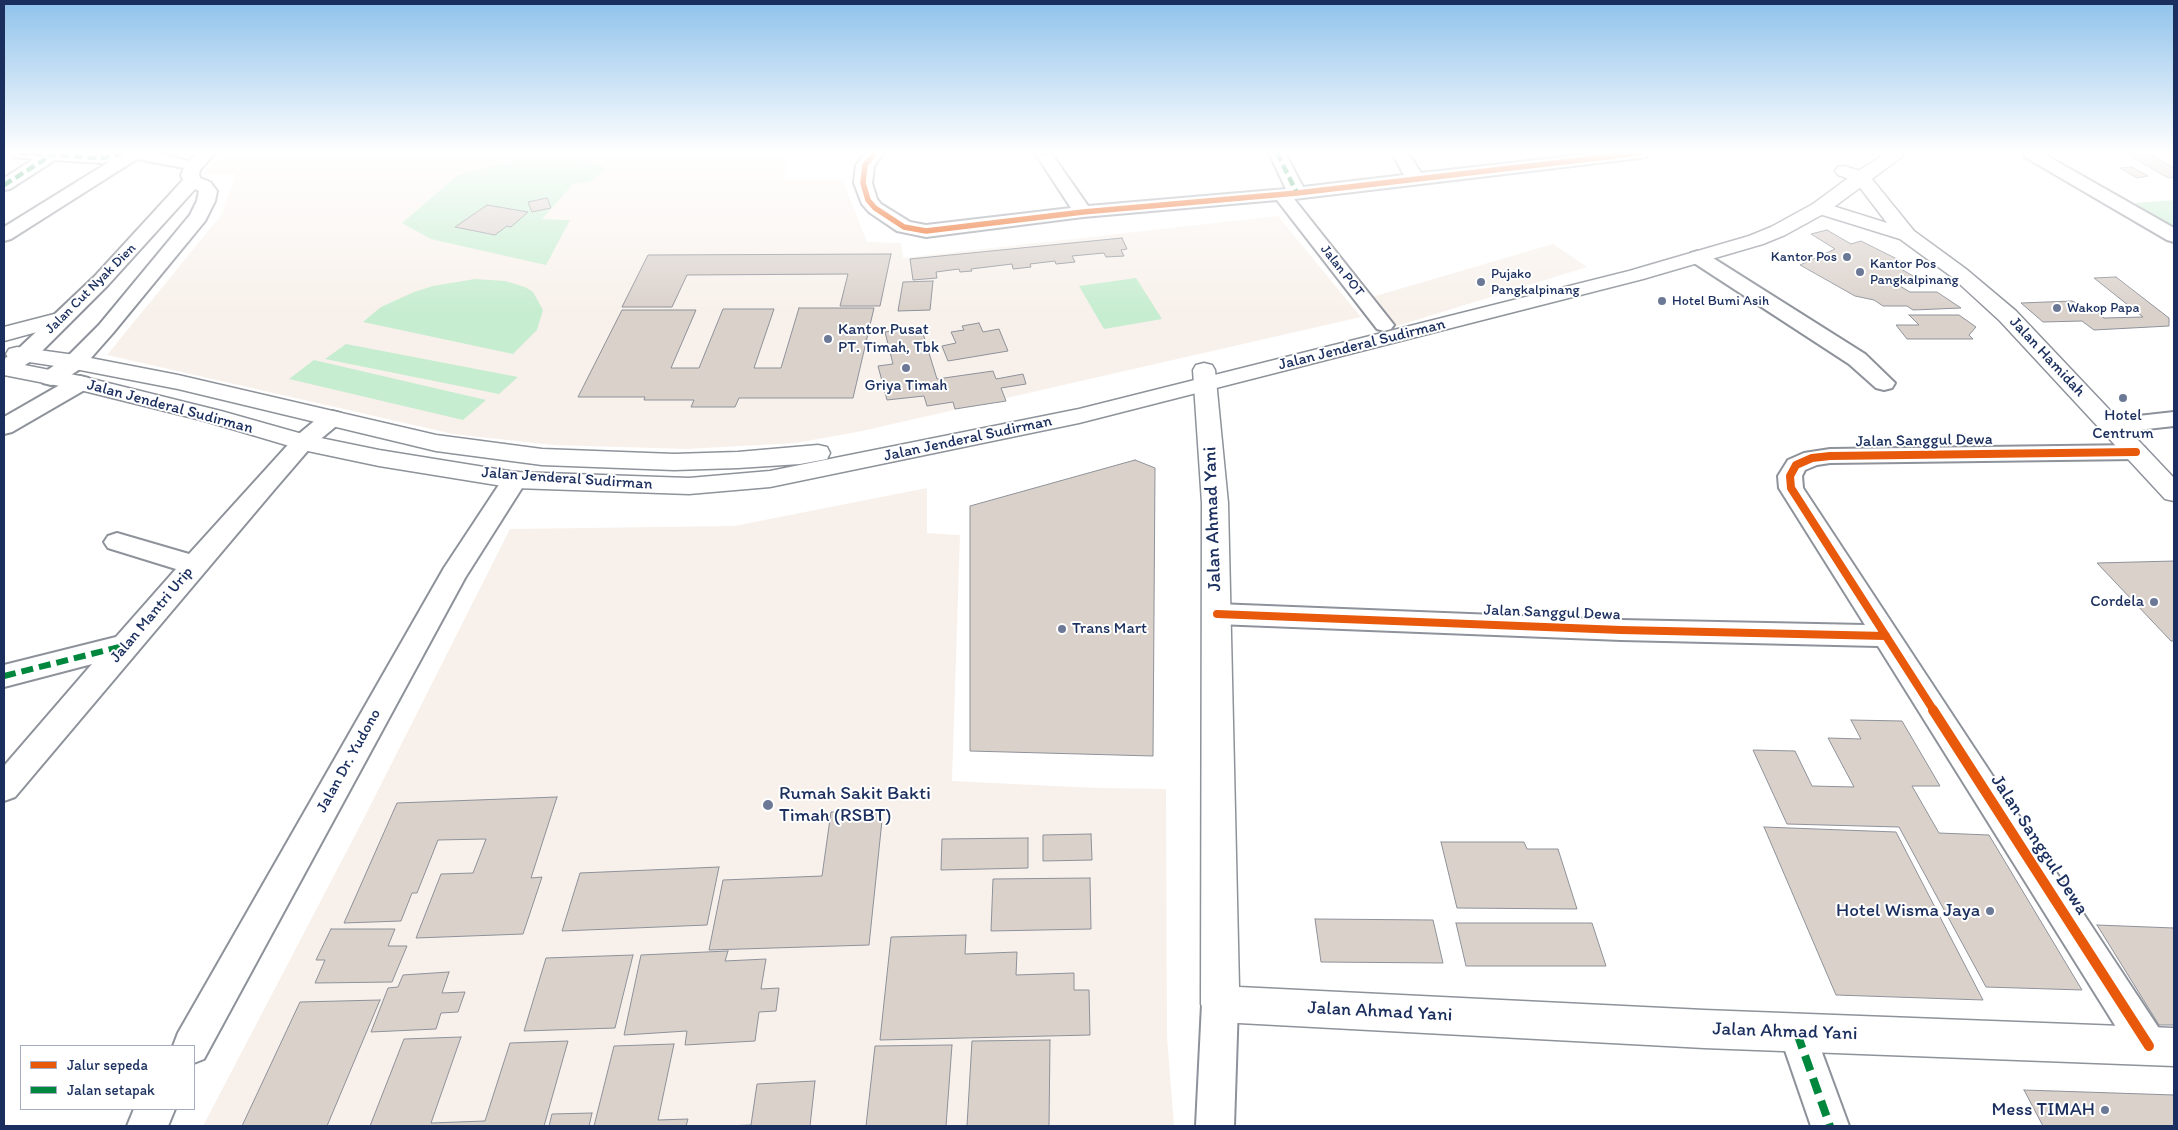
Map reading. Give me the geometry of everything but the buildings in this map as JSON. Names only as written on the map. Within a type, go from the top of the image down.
[{"type":"main road","name":"Jalan Jenderal Sudirman","points":[[14,353],[213,416],[303,442],[379,458],[515,480],[689,486],[718,485],[770,479],[1079,416],[1384,325],[1488,300],[1587,280],[1636,275],[1699,252],[1778,231],[1805,206]]},
{"type":"main road","name":"Jalan Hamidah","points":[[1833,206],[1907,235]]},
{"type":"main road","name":"Jalan Hamidah","points":[[1881,206],[1907,235],[1959,273],[2008,316],[2174,493]]},
{"type":"main road","name":"Jalan Jenderal Sudirman","points":[[4,368],[51,378],[78,372],[178,382],[436,442],[542,457],[665,462],[738,460],[800,456],[1205,377],[1587,280]]},
{"type":"main road","points":[[4,334],[62,318]]},
{"type":"main road","name":"Jalan Ahmad Yani","points":[[1205,377],[1215,503],[1220,1004],[1797,1033],[2162,1046]]},
{"type":"street","points":[[4,235],[50,206]]},
{"type":"street","name":"Jalan Cut Nyak Dien","points":[[4,368],[14,353],[62,318],[170,206]]},
{"type":"street","name":"Jalan Cut Nyak Dien","points":[[78,372],[143,285],[198,217],[204,206]]},
{"type":"street","points":[[873,206],[910,229],[926,230],[1155,206]]},
{"type":"street","points":[[1079,206],[1083,212]]},
{"type":"street","name":"Jalan POT","points":[[1298,206],[1384,325]]},
{"type":"street","points":[[2123,206],[2174,236]]},
{"type":"street","points":[[1699,252],[1857,359],[1884,383]]},
{"type":"street","points":[[4,427],[78,372]]},
{"type":"street","name":"Jalan Mantri Urip","points":[[4,788],[194,565],[303,442],[332,418]]},
{"type":"street","points":[[2111,426],[2174,419]]},
{"type":"street","name":"Jalan Sanggul Dewa","points":[[2136,452],[1830,456],[1812,458],[1796,465],[1790,476],[1791,488],[1886,636],[2162,1046]]},
{"type":"street","name":"Jalan Dr. Yudono","points":[[192,1045],[453,575],[515,480]]},
{"type":"street","points":[[117,542],[194,565]]},
{"type":"street","name":"Jalan Sanggul Dewa","points":[[1216,614],[1621,630],[1886,636]]},
{"type":"street","points":[[4,676],[127,645]]},
{"type":"street","points":[[1215,1126],[1220,1004]]},
{"type":"street","points":[[1797,1033],[1830,1126]]},
{"type":"street","points":[[146,1126],[155,1110]]},
{"type":"shaded area","points":[[225,206],[853,206],[867,242],[901,243],[903,258],[1278,216],[1361,317],[862,431],[796,443],[687,449],[553,445],[453,434],[107,355],[222,214]]},
{"type":"shaded area","name":"Pujako Pangkalpinang","points":[[1553,244],[1587,267],[1394,327],[1372,297]]},
{"type":"shaded area","name":"Rumah Sakit Bakti Timah (RSBT)","points":[[927,488],[927,533],[960,535],[952,781],[1097,788],[1166,789],[1167,1036],[1174,1126],[203,1126],[363,820],[510,529],[734,526]]},
{"type":"green space","points":[[422,206],[554,206],[542,219],[570,220],[546,265],[431,239],[402,223]]},
{"type":"green space","points":[[2139,206],[2174,206],[2174,227]]},
{"type":"green space","points":[[1136,278],[1162,319],[1104,329],[1079,286]]},
{"type":"green space","points":[[475,279],[505,281],[525,287],[533,292],[543,310],[537,330],[513,354],[363,322],[381,307],[414,292],[433,286]]},
{"type":"green space","points":[[346,344],[518,377],[499,394],[325,359]]},
{"type":"green space","points":[[314,360],[486,400],[463,420],[289,379]]},
{"type":"marked path","points":[[4,676],[127,645]]},
{"type":"marked path","points":[[1797,1033],[1830,1126]]},
{"type":"cycle path","points":[[873,206],[904,227],[926,231],[1083,212],[1154,206]]},
{"type":"cycle path","points":[[2136,452],[1830,456],[1812,458],[1796,465],[1790,476],[1791,488],[2149,1046]]},
{"type":"cycle path","points":[[1217,614],[1621,630],[1886,636]]},
{"type":"place","name":"Kantor Pos","points":[[1847,257]]},
{"type":"place","name":"Kantor Pos Pangkalpinang","points":[[1860,272]]},
{"type":"place","name":"Pujako Pangkalpinang","points":[[1481,282]]},
{"type":"place","name":"Hotel Bumi Asih","points":[[1662,301]]},
{"type":"place","name":"Wakop Papa","points":[[2057,308]]},
{"type":"place","name":"Kantor Pusat PT. Timah, Tbk","points":[[828,339]]},
{"type":"place","name":"Griya Timah","points":[[906,368]]},
{"type":"place","name":"Hotel Centrum","points":[[2123,398]]},
{"type":"place","name":"Cordela","points":[[2154,602]]},
{"type":"place","name":"Trans Mart","points":[[1062,629]]},
{"type":"place","name":"Rumah Sakit Bakti Timah (RSBT)","points":[[768,805]]},
{"type":"place","name":"Hotel Wisma Jaya","points":[[1990,911]]},
{"type":"place","name":"Mess TIMAH","points":[[2105,1110]]}]
